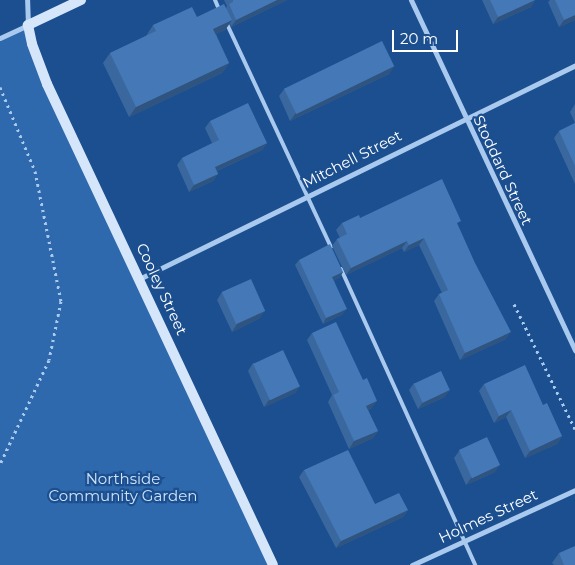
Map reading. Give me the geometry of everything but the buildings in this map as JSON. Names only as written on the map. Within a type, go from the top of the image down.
[{"type":"street","points":[[28,0],[28,25]]},
{"type":"street","points":[[0,38],[81,0]]},
{"type":"street","name":"Stoddard Street","points":[[410,0],[575,350]]},
{"type":"street","name":"Cooley Street","points":[[28,25],[32,44],[47,84],[140,278],[273,565]]},
{"type":"street","name":"Mitchell Street","points":[[140,278],[464,117],[575,65]]},
{"type":"street","name":"Holmes Street","points":[[412,565],[575,490]]},
{"type":"lane","points":[[215,0],[334,254]]},
{"type":"lane","points":[[338,263],[475,565]]},
{"type":"path","points":[[0,87],[35,171],[61,301],[49,360],[0,464]]},
{"type":"path","points":[[514,304],[575,429]]},
{"type":"green space","name":"Northside Community Garden","points":[[28,25],[32,44],[273,565],[0,565],[0,38]]}]
